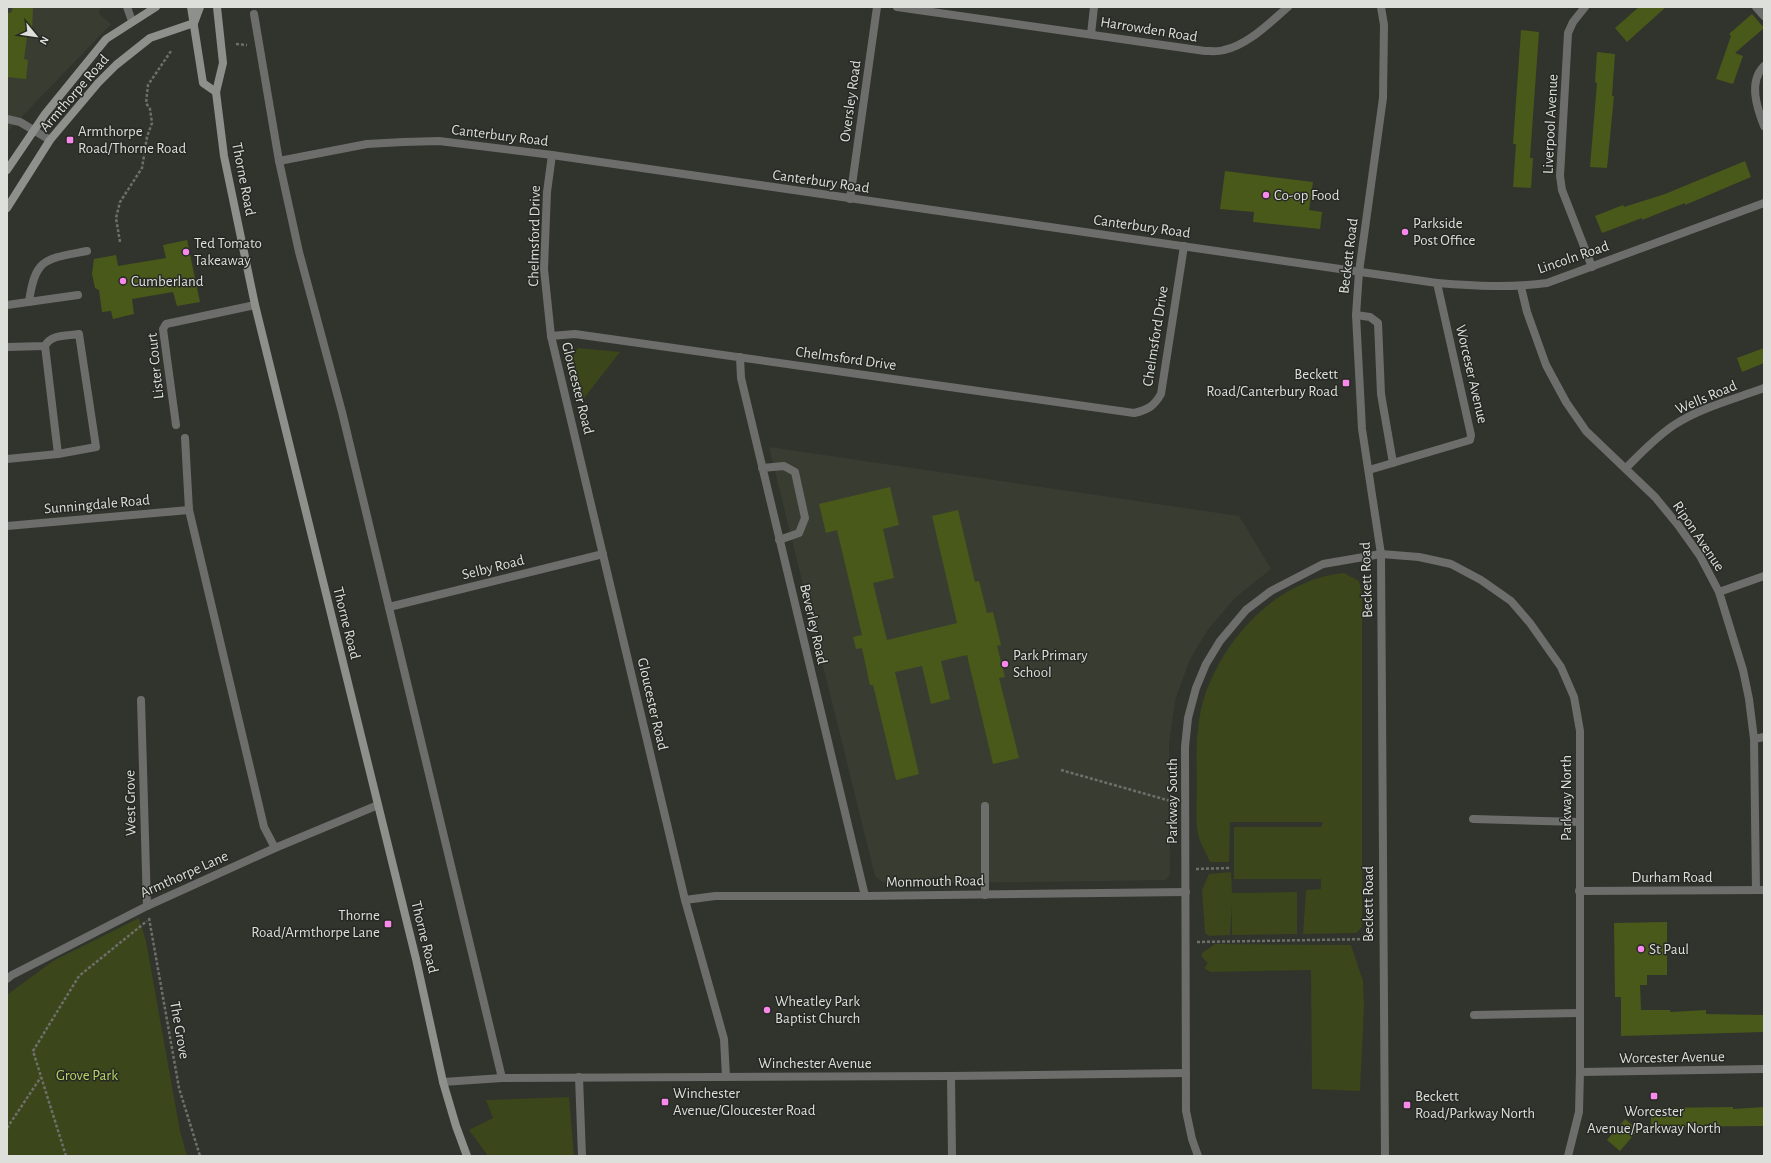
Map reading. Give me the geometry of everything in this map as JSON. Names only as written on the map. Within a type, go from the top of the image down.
[{"type":"street","points":[[127,7],[132,21]]},
{"type":"street","name":"Armthorpe Road","points":[[7,170],[34,130],[106,40],[132,21],[156,7]]},
{"type":"street","points":[[191,7],[203,83],[216,92]]},
{"type":"street","points":[[194,22],[200,7]]},
{"type":"street","name":"Thorne Road","points":[[217,7],[223,63],[216,92],[224,156],[255,305],[416,959],[443,1082],[456,1126],[467,1156]]},
{"type":"street","name":"Oversley Road","points":[[850,199],[877,7]]},
{"type":"street","name":"Harrowden Road","points":[[897,7],[1205,51],[1224,50],[1256,34],[1288,7]]},
{"type":"street","points":[[1091,34],[1094,7]]},
{"type":"street","name":"Beckett Road","points":[[1381,7],[1384,25],[1384,98],[1359,272],[1356,315],[1362,429],[1370,470],[1381,554],[1385,1156]]},
{"type":"street","name":"Liverpool Avenue","points":[[1585,7],[1573,22],[1568,33],[1560,176],[1562,190],[1592,267]]},
{"type":"street","points":[[1756,7],[1764,16]]},
{"type":"street","points":[[254,14],[279,161],[298,252],[342,412],[502,1078]]},
{"type":"street","name":"Armthorpe Road","points":[[7,208],[50,140],[98,83],[134,50],[150,38],[183,28],[194,22]]},
{"type":"street","points":[[1764,66],[1756,82],[1755,95],[1756,107],[1764,126]]},
{"type":"street","points":[[7,119],[20,122],[50,140]]},
{"type":"street","name":"Canterbury Road","points":[[279,161],[367,144],[439,141],[552,155],[1359,272]]},
{"type":"street","name":"Chelmsford Drive","points":[[552,155],[547,192],[544,268],[551,336],[575,334],[1134,414],[1145,411],[1155,404],[1161,394],[1184,246]]},
{"type":"street","name":"Lincoln Road","points":[[1359,272],[1437,283],[1497,287],[1521,287],[1548,283],[1764,203]]},
{"type":"street","points":[[29,302],[32,280],[37,269],[57,256],[87,251]]},
{"type":"street","name":"Worceser Avenue","points":[[1370,470],[1470,440],[1471,435],[1437,283]]},
{"type":"street","name":"Ripon Avenue","points":[[1521,287],[1527,312],[1546,365],[1566,402],[1586,431],[1626,468],[1655,498],[1678,525],[1700,556],[1719,592],[1744,670],[1750,699],[1754,739],[1760,890]]},
{"type":"street","points":[[7,305],[78,295]]},
{"type":"street","name":"Lister Court","points":[[176,425],[163,330],[166,324],[255,305]]},
{"type":"street","points":[[1356,315],[1370,317],[1378,323],[1381,394],[1393,463]]},
{"type":"street","points":[[7,459],[58,454],[96,447],[79,334],[52,338],[48,340],[45,346],[58,454]]},
{"type":"street","name":"Gloucester Road","points":[[551,336],[685,900],[724,1039],[726,1077]]},
{"type":"street","points":[[7,347],[45,346]]},
{"type":"street","name":"Beverley Road","points":[[740,357],[741,378],[865,896]]},
{"type":"street","name":"Wells Road","points":[[1626,468],[1656,439],[1675,425],[1696,413],[1764,388]]},
{"type":"street","points":[[185,438],[189,510],[264,827],[275,848]]},
{"type":"street","points":[[762,468],[784,466],[795,472],[805,518],[798,533],[780,540]]},
{"type":"street","name":"Sunningdale Road","points":[[7,526],[189,510]]},
{"type":"street","name":"Selby Road","points":[[389,607],[604,554]]},
{"type":"street","name":"Parkway South","points":[[1198,1156],[1192,1139],[1186,1111],[1185,746],[1188,718],[1196,688],[1220,641],[1246,610],[1271,591],[1295,577],[1323,564],[1381,554]]},
{"type":"street","name":"Parkway North","points":[[1381,554],[1419,557],[1451,564],[1482,580],[1511,601],[1530,623],[1561,667],[1574,697],[1580,731],[1580,1072],[1579,1112],[1568,1156]]},
{"type":"street","points":[[1719,592],[1764,576]]},
{"type":"street","name":"West Grove","points":[[141,700],[147,906]]},
{"type":"street","points":[[1754,739],[1764,737]]},
{"type":"street","name":"Armthorpe Lane","points":[[7,979],[12,975],[147,906],[275,848],[378,805]]},
{"type":"street","points":[[985,806],[985,895]]},
{"type":"street","points":[[1473,819],[1580,822]]},
{"type":"street","name":"Durham Road","points":[[1579,891],[1760,890]]},
{"type":"street","name":"Monmouth Road","points":[[685,900],[715,896],[985,895],[1186,892]]},
{"type":"street","points":[[1474,1015],[1579,1013]]},
{"type":"street","name":"Worcester Avenue","points":[[1580,1072],[1764,1069]]},
{"type":"street","name":"Winchester Avenue","points":[[443,1082],[502,1078],[579,1077],[951,1076],[1186,1073]]},
{"type":"street","points":[[951,1076],[952,1156]]},
{"type":"street","points":[[579,1077],[582,1156]]},
{"type":"path","points":[[120,242],[116,218],[120,202],[142,168],[147,137],[152,123],[150,108],[146,103],[148,85],[171,52]]},
{"type":"path","points":[[1061,770],[1186,806]]},
{"type":"path","points":[[1186,870],[1230,868]]},
{"type":"path","name":"The Grove","points":[[147,906],[178,1088],[200,1156]]},
{"type":"path","points":[[66,1156],[33,1051],[79,976],[149,919]]},
{"type":"path","points":[[1186,942],[1383,939]]},
{"type":"path","points":[[7,1128],[41,1077]]},
{"type":"shaded area","points":[[7,7],[100,7],[99,14],[111,24],[7,132]]},
{"type":"shaded area","name":"Park Primary School","points":[[769,447],[1239,516],[1271,569],[1236,597],[1209,628],[1190,659],[1175,700],[1169,743],[1170,875],[1165,880],[888,884],[875,876]]},
{"type":"green space","points":[[578,348],[620,352],[581,402],[574,381],[572,367],[574,354]]},
{"type":"green space","points":[[1344,573],[1359,581],[1362,596],[1362,927],[1356,933],[1303,934],[1306,890],[1321,889],[1321,879],[1234,879],[1234,827],[1321,827],[1323,822],[1230,822],[1229,862],[1210,862],[1200,841],[1197,828],[1198,727],[1202,705],[1214,673],[1226,651],[1258,614],[1277,598],[1298,586],[1320,578]]},
{"type":"green space","points":[[1231,872],[1232,893],[1297,892],[1297,934],[1232,935],[1232,906],[1230,935],[1209,936],[1205,933],[1202,890],[1209,874]]},
{"type":"green space","name":"Grove Park","points":[[139,918],[146,941],[180,1131],[187,1156],[7,1156],[7,995],[53,961]]},
{"type":"green space","points":[[1215,944],[1351,945],[1363,981],[1364,1006],[1360,1091],[1312,1089],[1311,970],[1210,972],[1204,968],[1208,963],[1202,957],[1202,953]]},
{"type":"green space","points":[[569,1097],[574,1156],[488,1156],[469,1130],[493,1118],[486,1100]]},
{"type":"building","points":[[13,7],[33,7],[32,31],[28,30],[24,59],[28,60],[26,79],[7,77],[7,13],[11,13]]},
{"type":"building","points":[[1639,7],[1666,7],[1627,42],[1615,28]]},
{"type":"building","points":[[1752,14],[1764,28],[1735,53],[1743,56],[1733,84],[1716,79],[1731,36],[1729,34]]},
{"type":"building","points":[[1521,30],[1539,32],[1530,158],[1533,158],[1531,188],[1513,187],[1516,144],[1513,144]]},
{"type":"building","points":[[1597,52],[1615,54],[1612,96],[1614,96],[1607,168],[1590,167],[1597,83],[1595,82]]},
{"type":"building","points":[[1745,161],[1751,177],[1685,205],[1685,203],[1642,220],[1642,218],[1602,233],[1595,216],[1623,205],[1624,207],[1665,194]]},
{"type":"building","name":"Co-op Food","points":[[1225,171],[1313,182],[1309,210],[1322,212],[1320,229],[1253,222],[1254,212],[1220,209]]},
{"type":"building","points":[[187,240],[200,302],[177,306],[173,292],[132,299],[134,314],[113,319],[111,311],[102,312],[99,290],[95,288],[92,274],[94,259],[116,255],[118,266],[166,258],[163,245]]},
{"type":"building","points":[[1764,348],[1764,363],[1742,372],[1737,358]]},
{"type":"building","points":[[890,487],[899,525],[883,529],[894,578],[873,583],[887,640],[957,623],[932,516],[958,510],[975,582],[979,581],[987,613],[993,612],[1001,645],[997,646],[1005,677],[999,678],[1019,758],[993,764],[967,655],[941,661],[950,699],[931,704],[922,666],[895,672],[919,774],[896,780],[873,685],[870,685],[862,648],[856,649],[853,637],[862,635],[837,530],[826,533],[819,504]]},
{"type":"building","points":[[1667,922],[1667,975],[1647,975],[1647,985],[1640,985],[1641,1010],[1670,1010],[1670,1012],[1706,1010],[1706,1014],[1764,1015],[1764,1032],[1621,1036],[1621,997],[1615,997],[1614,923]]},
{"type":"building","points":[[1733,1107],[1733,1109],[1764,1107],[1764,1126],[1651,1127],[1651,1108]]},
{"type":"building","points":[[1625,1119],[1638,1130],[1620,1151],[1607,1140]]},
{"type":"place","name":"Armthorpe Road/Thorne Road","points":[[70,140]]},
{"type":"place","name":"Co-op Food","points":[[1266,195]]},
{"type":"place","name":"Parkside Post Office","points":[[1405,232]]},
{"type":"place","name":"Ted Tomato Takeaway","points":[[186,252]]},
{"type":"place","name":"Cumberland","points":[[123,281]]},
{"type":"place","name":"Beckett Road/Canterbury Road","points":[[1346,383]]},
{"type":"place","name":"Park Primary School","points":[[1005,664]]},
{"type":"place","name":"Thorne Road/Armthorpe Lane","points":[[388,924]]},
{"type":"place","name":"St Paul","points":[[1641,949]]},
{"type":"place","name":"Wheatley Park Baptist Church","points":[[767,1010]]},
{"type":"place","name":"Worcester Avenue/Parkway North","points":[[1654,1096]]},
{"type":"place","name":"Winchester Avenue/Gloucester Road","points":[[665,1102]]},
{"type":"place","name":"Beckett Road/Parkway North","points":[[1407,1105]]}]
